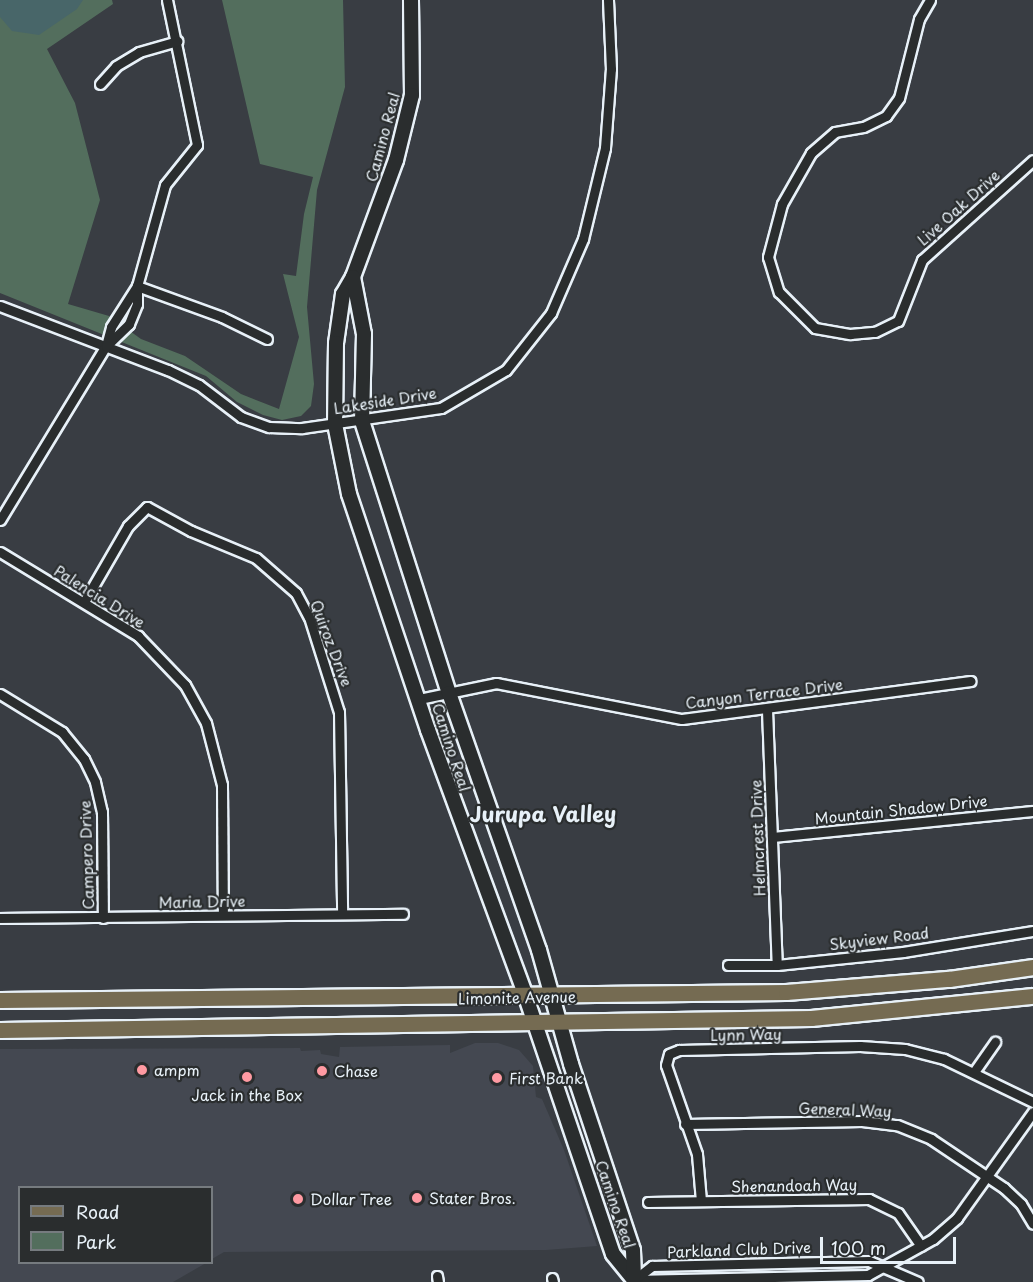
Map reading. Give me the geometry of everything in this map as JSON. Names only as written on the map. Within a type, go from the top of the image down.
[{"type":"main road","name":"Camino Real","points":[[411,0],[412,95],[396,160],[353,277],[343,294],[336,344],[335,424],[356,517],[419,699],[526,997],[613,1254],[634,1281]]},
{"type":"main road","name":"Camino Real","points":[[353,277],[364,334],[362,422],[449,693],[552,996],[633,1250],[634,1281]]},
{"type":"main road","name":"Limonite Avenue","points":[[0,1000],[526,997],[786,992],[949,979],[1033,967]]},
{"type":"main road","name":"Limonite Avenue","points":[[0,1030],[811,1018],[1033,996]]},
{"type":"street","points":[[106,346],[124,333],[133,314],[137,286],[165,184],[197,145],[167,0]]},
{"type":"street","name":"Lakeside Drive","points":[[0,306],[186,378],[241,417],[269,427],[362,422],[441,408],[506,369],[551,313],[583,239],[605,148],[611,69],[608,0]]},
{"type":"street","name":"Live Oak Drive","points":[[930,0],[919,19],[899,98],[886,116],[863,127],[835,132],[811,153],[782,204],[768,257],[779,292],[814,328],[867,333],[897,321],[922,260],[1033,160]]},
{"type":"street","points":[[100,84],[116,66],[139,52],[177,42]]},
{"type":"street","points":[[0,520],[106,346],[111,327],[137,286]]},
{"type":"street","points":[[137,286],[204,309],[267,339]]},
{"type":"street","points":[[121,309],[133,314]]},
{"type":"street","name":"Quiroz Drive","points":[[84,602],[128,526],[147,507],[191,531],[256,558],[296,593],[309,617],[339,712],[342,914]]},
{"type":"street","name":"Palencia Drive","points":[[0,552],[138,636],[186,685],[206,723],[222,785],[223,915]]},
{"type":"street","name":"Canyon Terrace Drive","points":[[419,699],[496,683],[682,719],[767,710],[971,681]]},
{"type":"street","name":"Campero Drive","points":[[0,693],[62,732],[74,744],[95,782],[102,812],[103,918]]},
{"type":"street","name":"Helmcrest Drive","points":[[767,710],[777,965]]},
{"type":"street","name":"Mountain Shadow Drive","points":[[772,837],[1033,812]]},
{"type":"street","name":"Maria Drive","points":[[0,918],[404,914]]},
{"type":"street","name":"Skyview Road","points":[[728,965],[777,965],[903,952],[1033,931]]},
{"type":"street","points":[[974,1072],[995,1042]]},
{"type":"street","name":"Lynn Way","points":[[701,1201],[701,1171],[666,1065],[669,1054],[679,1050],[884,1046],[929,1054],[974,1072],[1033,1102]]},
{"type":"street","points":[[884,1267],[921,1246],[957,1218],[989,1177],[1033,1112]]},
{"type":"street","name":"General Way","points":[[685,1124],[862,1121],[897,1125],[931,1139],[1014,1195],[1030,1211],[1033,1224]]},
{"type":"street","name":"Shenandoah Way","points":[[648,1202],[869,1199],[898,1213],[921,1246]]},
{"type":"street","name":"Parkland Club Drive","points":[[634,1281],[652,1266],[869,1261],[884,1267]]},
{"type":"street","points":[[884,1267],[918,1282]]},
{"type":"street","name":"Parkland Club Drive","points":[[634,1281],[868,1275],[884,1267]]},
{"type":"shaded area","points":[[475,1043],[498,1043],[519,1050],[533,1066],[536,1097],[542,1099],[564,1150],[597,1246],[546,1250],[224,1252],[213,1258],[213,1186],[18,1186],[18,1264],[204,1264],[173,1282],[0,1282],[0,1049],[300,1048],[301,1051],[320,1050],[321,1054],[339,1057],[340,1047],[450,1045],[450,1053]]},
{"type":"green space","points":[[0,0],[112,0],[113,4],[47,49],[75,103],[100,200],[68,304],[109,316],[141,339],[185,356],[241,394],[279,409],[299,337],[283,274],[296,276],[304,214],[313,177],[260,164],[222,0],[343,0],[345,87],[317,190],[307,307],[314,384],[311,406],[301,416],[282,420],[263,415],[237,402],[206,376],[0,293]]},
{"type":"water","points":[[0,0],[83,0],[77,9],[39,35],[12,31],[0,17]]},
{"type":"place","name":"ampm","points":[[142,1070]]},
{"type":"place","name":"Chase","points":[[322,1071]]},
{"type":"place","name":"Jack in the Box","points":[[247,1077]]},
{"type":"place","name":"First Bank","points":[[497,1078]]},
{"type":"place","name":"Stater Bros.","points":[[417,1198]]},
{"type":"place","name":"Dollar Tree","points":[[298,1199]]},
{"type":"district","name":"Jurupa Valley","points":[[543,813]]}]
